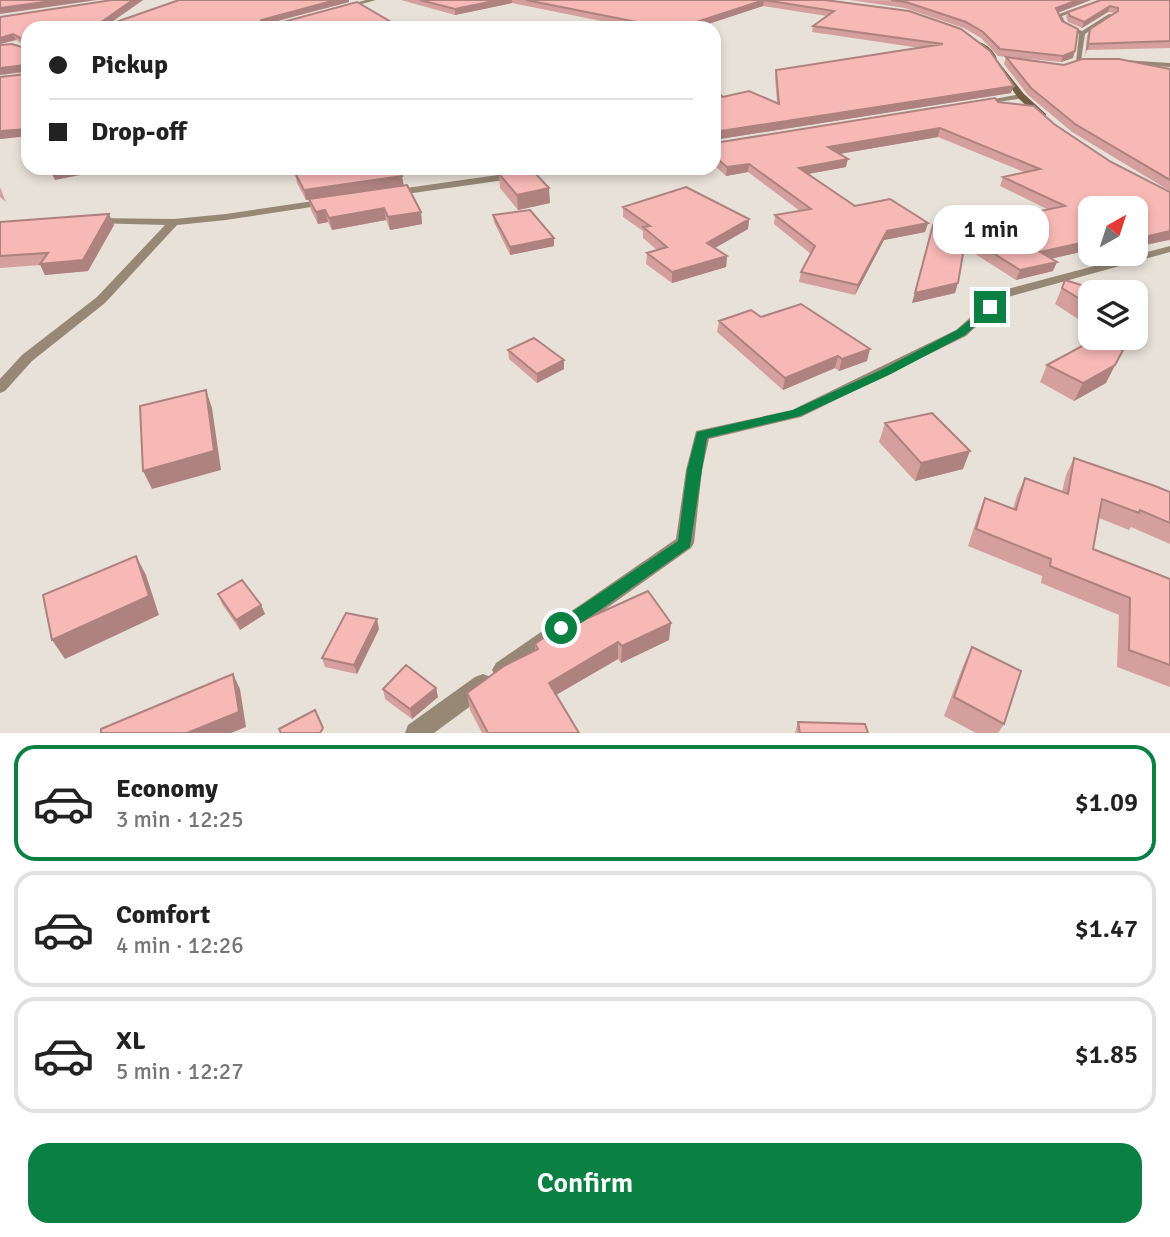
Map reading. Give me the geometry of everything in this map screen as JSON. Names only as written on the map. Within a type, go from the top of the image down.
[{"type":"street","points":[[337,9],[373,0]]},
{"type":"street","points":[[1082,33],[1064,25],[1059,15],[1104,0]]},
{"type":"street","points":[[1082,33],[1111,15]]},
{"type":"street","points":[[1079,61],[1082,33]]},
{"type":"street","points":[[973,40],[993,55],[1021,96],[1046,119]]},
{"type":"street","points":[[994,60],[1007,61]]},
{"type":"street","points":[[1070,64],[1089,61]]},
{"type":"street","points":[[1114,61],[1170,65]]},
{"type":"street","points":[[967,105],[1021,96]]},
{"type":"street","points":[[981,103],[1034,109]]},
{"type":"street","points":[[376,195],[517,175]]},
{"type":"street","points":[[77,221],[103,219],[174,222],[335,201]]},
{"type":"street","points":[[0,388],[27,358],[101,300],[174,222]]},
{"type":"street","points":[[415,733],[685,543],[694,470],[702,435],[796,414],[961,332],[1004,294],[1170,249]]},
{"type":"building","points":[[0,0],[59,0],[0,8]]},
{"type":"building","points":[[112,0],[133,0],[103,21],[21,21],[21,38],[13,34],[0,38],[0,17]]},
{"type":"building","points":[[179,0],[336,0],[261,21],[119,21]]},
{"type":"building","points":[[420,0],[499,0],[455,9]]},
{"type":"building","points":[[526,0],[764,0],[700,21],[632,21]]},
{"type":"building","points":[[764,0],[825,0],[909,11],[961,29],[990,51],[1014,86],[721,131],[721,95],[749,91],[779,104],[776,70],[943,44],[813,26],[834,11]]},
{"type":"building","points":[[891,0],[1078,0],[1056,8],[1062,21],[1078,29],[1075,51],[1063,56],[1000,49],[983,32],[966,22],[906,2]]},
{"type":"building","points":[[1101,0],[1170,0],[1170,41],[1088,44],[1087,50],[1090,29],[1118,11],[1118,8],[1110,6],[1084,22],[1070,16],[1068,12]]},
{"type":"building","points":[[357,2],[389,21],[287,21]]},
{"type":"building","points":[[0,45],[21,47],[21,65],[0,68]]},
{"type":"building","points":[[1006,57],[1064,65],[1082,59],[1119,59],[1170,69],[1170,180],[1075,124],[1031,88]]},
{"type":"building","points":[[21,75],[21,130],[0,131],[0,77]]},
{"type":"building","points":[[995,98],[998,102],[1034,106],[1054,124],[1111,162],[1170,192],[1170,231],[1148,236],[1148,196],[1078,196],[1078,244],[1040,252],[1057,262],[1020,270],[966,236],[958,283],[915,293],[933,225],[943,231],[1065,206],[1003,177],[1040,169],[940,128],[828,147],[848,159],[799,168],[855,206],[890,199],[928,223],[887,231],[858,285],[801,272],[815,246],[775,215],[811,209],[749,164],[727,167],[721,162],[721,142]]},
{"type":"building","points":[[296,175],[402,176],[304,190]]},
{"type":"building","points":[[500,175],[537,175],[549,188],[517,195]]},
{"type":"building","points":[[407,185],[421,212],[388,217],[384,208],[329,218],[325,210],[316,212],[309,199]]},
{"type":"building","points":[[686,187],[749,219],[707,243],[727,256],[672,272],[647,253],[667,247],[643,227],[650,226],[623,207]]},
{"type":"building","points":[[530,210],[554,238],[510,247],[493,215]]},
{"type":"building","points":[[109,214],[83,260],[40,264],[48,253],[0,256],[0,222]]},
{"type":"building","points":[[1065,280],[1078,284],[1078,298],[1062,288]]},
{"type":"building","points":[[801,304],[870,349],[842,359],[838,356],[785,378],[719,321],[751,310],[761,317]]},
{"type":"building","points":[[534,338],[564,360],[537,374],[508,350]]},
{"type":"building","points":[[1078,348],[1123,350],[1115,365],[1083,383],[1047,365]]},
{"type":"building","points":[[206,390],[214,451],[143,471],[140,406]]},
{"type":"building","points":[[932,413],[970,451],[921,463],[885,423]]},
{"type":"building","points":[[1074,458],[1170,492],[1170,523],[1140,510],[1139,513],[1102,499],[1093,549],[1170,579],[1170,665],[1129,650],[1130,598],[1050,566],[1051,559],[976,529],[985,498],[1016,510],[1025,478],[1068,494]]},
{"type":"building","points":[[136,556],[149,596],[52,640],[43,595]]},
{"type":"building","points":[[242,580],[261,605],[236,620],[218,594]]},
{"type":"building","points":[[648,591],[671,623],[622,646],[618,642],[549,683],[579,733],[488,733],[467,693],[504,666],[538,649],[535,644],[563,624],[566,628]]},
{"type":"building","points":[[346,613],[377,619],[354,665],[322,658]]},
{"type":"building","points":[[972,647],[1021,671],[1004,724],[954,697]]},
{"type":"building","points":[[406,665],[436,688],[410,709],[383,689]]},
{"type":"building","points":[[233,674],[239,712],[187,733],[101,733],[101,729]]},
{"type":"building","points":[[315,710],[323,728],[320,733],[281,733],[279,729]]},
{"type":"building","points":[[798,722],[865,724],[868,733],[800,733]]},
{"type":"route","points":[[561,628],[685,543],[694,470],[702,435],[796,414],[961,332],[990,307]]}]
